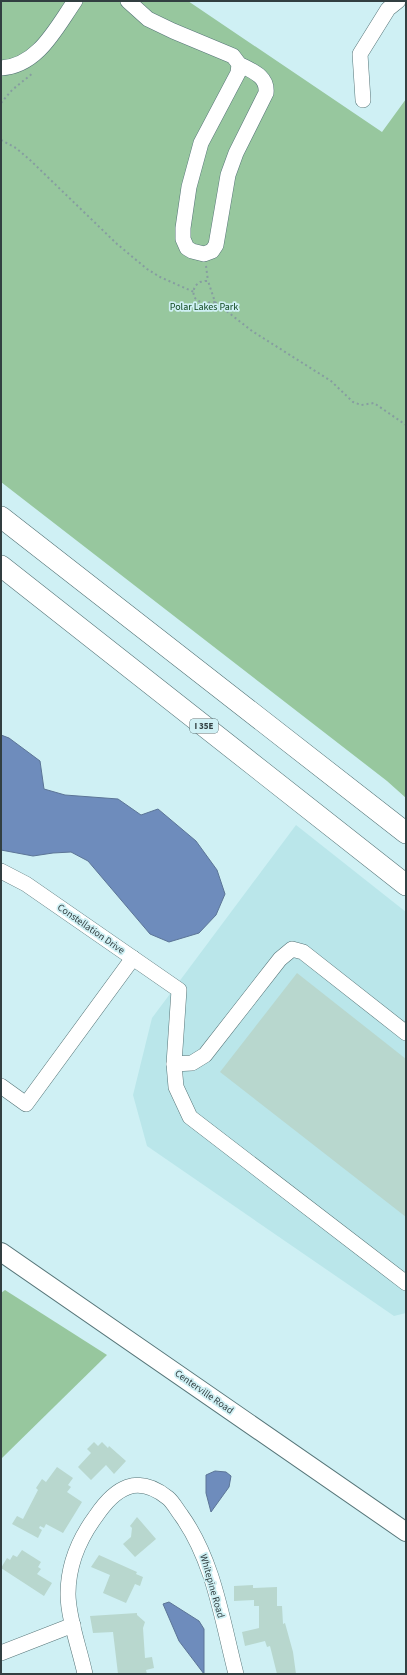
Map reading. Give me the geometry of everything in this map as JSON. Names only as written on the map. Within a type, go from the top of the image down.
[{"type":"highway","points":[[1,517],[406,834]]},
{"type":"highway","name":"I 35E","points":[[1,566],[406,885]]},
{"type":"main road","name":"Centerville Road","points":[[1,1252],[406,1532]]},
{"type":"street","points":[[1,68],[14,66],[29,59],[40,50],[75,1]]},
{"type":"street","points":[[128,1],[148,19],[233,56],[239,64],[263,79],[266,83],[266,93],[236,153],[228,175],[216,246],[208,253],[196,253],[187,248],[183,239],[189,187],[201,143],[238,73],[239,64]]},
{"type":"street","points":[[363,100],[360,54],[388,9],[398,1]]},
{"type":"street","name":"Constellation Drive","points":[[1,871],[26,884],[179,990],[174,1064]]},
{"type":"street","points":[[406,1033],[303,952],[292,949],[280,959],[205,1055],[192,1063],[174,1064],[176,1087],[190,1117],[406,1283]]},
{"type":"street","points":[[1,1086],[26,1104],[133,958]]},
{"type":"street","name":"Whitepine Road","points":[[85,1674],[73,1625],[68,1595],[70,1571],[75,1550],[85,1531],[106,1500],[130,1486],[142,1485],[156,1490],[169,1499],[190,1528],[201,1548],[210,1572],[236,1674]]},
{"type":"street","points":[[1,1653],[73,1625]]},
{"type":"path","points":[[1,140],[16,148],[29,159],[117,244],[147,269],[160,277],[194,292]]},
{"type":"path","points":[[215,302],[199,302],[196,299],[194,292],[197,284],[202,281],[208,281],[215,302],[252,331],[331,381],[353,402],[361,405],[374,403],[406,425]]},
{"type":"shaded area","points":[[296,825],[406,912],[406,1313],[394,1316],[147,1146],[133,1095],[152,1018]]},
{"type":"green space","name":"Polar Lakes Park","points":[[1,1],[188,1],[382,132],[406,99],[406,798],[387,781],[1,482]]},
{"type":"green space","points":[[5,1290],[107,1355],[1,1459],[1,1293]]},
{"type":"water","points":[[1,735],[9,738],[40,761],[44,789],[65,795],[118,799],[141,815],[158,809],[196,841],[217,870],[225,894],[216,915],[199,933],[169,942],[150,934],[88,861],[71,852],[33,856],[1,850]]},
{"type":"water","points":[[215,1471],[226,1472],[231,1476],[229,1487],[211,1512],[206,1493],[206,1475]]},
{"type":"water","points":[[169,1602],[199,1621],[204,1629],[204,1674],[179,1641],[163,1604]]},
{"type":"building","points":[[297,973],[406,1059],[406,1217],[220,1072]]},
{"type":"building","points":[[94,1442],[98,1446],[102,1442],[108,1448],[109,1446],[126,1461],[114,1474],[106,1465],[91,1480],[78,1467],[91,1453],[87,1449]]},
{"type":"building","points":[[57,1467],[73,1478],[68,1485],[71,1487],[67,1492],[82,1502],[63,1533],[46,1524],[44,1528],[40,1526],[39,1528],[42,1530],[38,1538],[12,1524],[17,1516],[23,1519],[38,1490],[36,1488],[42,1479],[46,1482]]},
{"type":"building","points":[[137,1517],[156,1539],[135,1557],[123,1544],[131,1537],[132,1528],[130,1526]]},
{"type":"building","points":[[22,1550],[41,1562],[38,1567],[41,1569],[37,1574],[52,1583],[44,1596],[1,1568],[7,1558],[10,1560],[13,1555],[17,1557]]},
{"type":"building","points":[[99,1555],[137,1572],[136,1574],[143,1577],[140,1586],[135,1584],[126,1603],[103,1593],[110,1575],[91,1567]]},
{"type":"building","points":[[253,1585],[253,1588],[277,1587],[277,1606],[282,1606],[283,1624],[285,1623],[293,1652],[296,1674],[277,1674],[270,1646],[267,1647],[265,1641],[245,1646],[242,1632],[259,1628],[259,1606],[254,1606],[254,1600],[234,1601],[234,1586]]},
{"type":"building","points":[[137,1613],[137,1615],[145,1622],[143,1628],[145,1658],[152,1657],[154,1668],[146,1670],[147,1674],[118,1674],[113,1632],[93,1633],[90,1616]]}]
